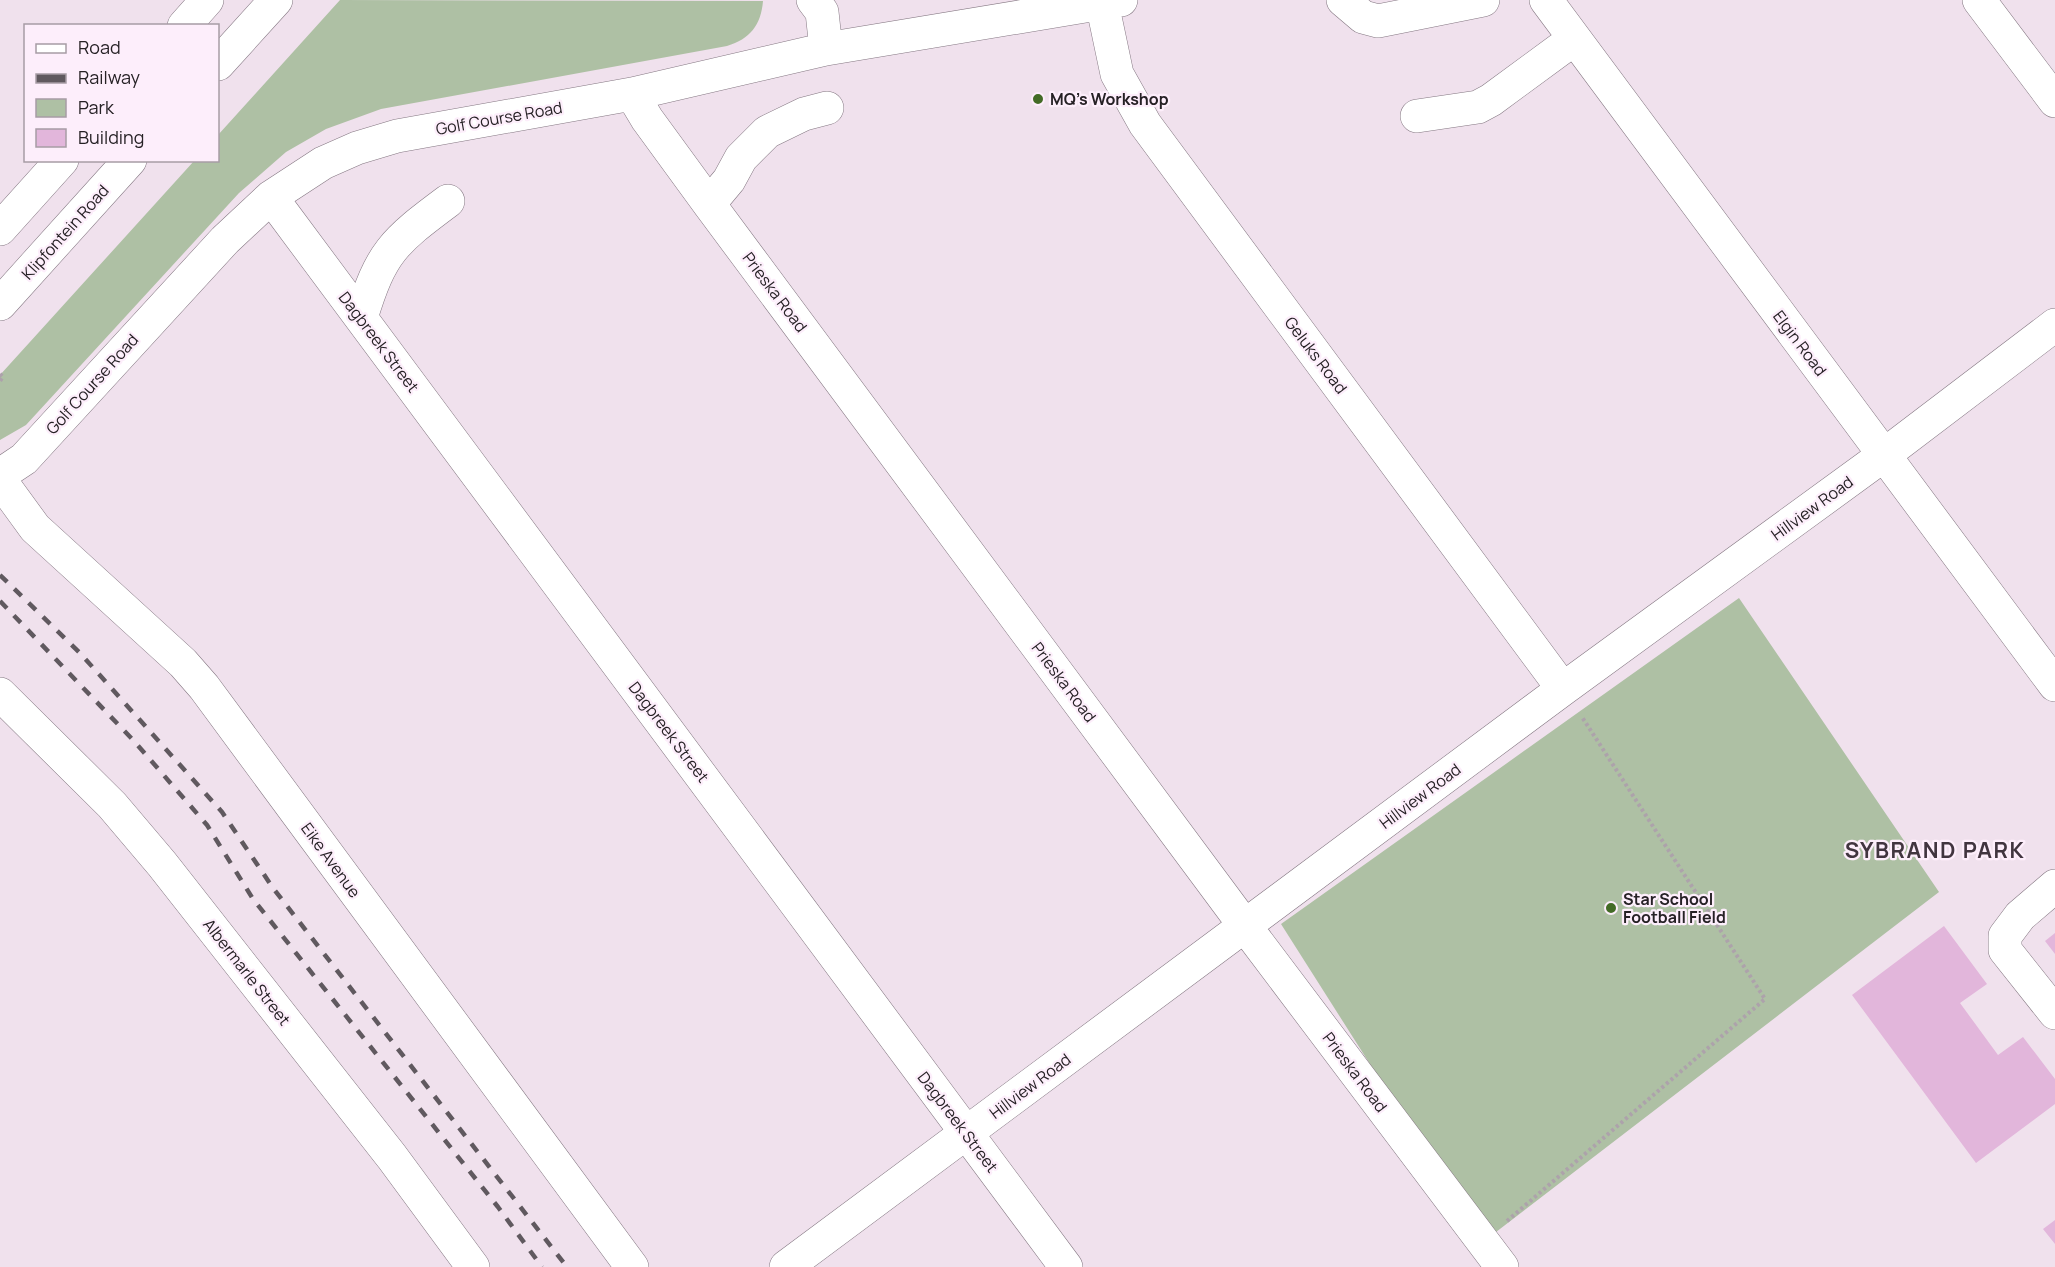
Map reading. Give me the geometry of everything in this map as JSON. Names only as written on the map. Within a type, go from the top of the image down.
[{"type":"street","points":[[186,24],[207,0]]},
{"type":"street","points":[[219,63],[276,0]]},
{"type":"street","points":[[813,0],[822,12],[826,49]]},
{"type":"street","points":[[1342,0],[1363,17],[1378,21],[1483,0]]},
{"type":"street","name":"Elgin Road","points":[[1546,0],[2055,685]]},
{"type":"street","points":[[1979,0],[2055,101]]},
{"type":"street","name":"Golf Course Road","points":[[0,475],[24,459],[198,267],[271,197],[323,163],[357,148],[397,136],[632,94],[826,49],[1112,2]]},
{"type":"street","name":"Geluks Road","points":[[1112,2],[1117,74],[1145,124],[1563,689]]},
{"type":"street","points":[[1417,117],[1478,107],[1491,100],[1574,39]]},
{"type":"street","name":"Prieska Road","points":[[632,94],[647,119],[709,204],[1245,926],[1492,1254]]},
{"type":"street","points":[[709,204],[729,180],[741,158],[767,132],[804,114],[827,108]]},
{"type":"street","points":[[0,229],[60,162]]},
{"type":"street","name":"Klipfontein Road","points":[[0,304],[128,162]]},
{"type":"street","name":"Dagbreek Street","points":[[271,197],[1066,1267]]},
{"type":"street","points":[[361,318],[372,283],[386,255],[411,230],[448,201]]},
{"type":"street","name":"Hillview Road","points":[[786,1267],[1563,689],[1884,455],[2055,325]]},
{"type":"street","name":"Eike Avenue","points":[[0,480],[35,528],[183,663],[204,687],[632,1267]]},
{"type":"street","name":"Albermarle Street","points":[[0,694],[112,804],[162,864],[392,1157],[473,1267]]},
{"type":"street","points":[[2055,886],[2020,916],[2005,936],[2006,951],[2055,1012]]},
{"type":"path","points":[[0,374],[3,377],[0,381]]},
{"type":"path","points":[[1492,1254],[1765,999],[1563,689]]},
{"type":"green space","points":[[340,0],[763,1],[760,17],[753,30],[742,39],[727,46],[381,109],[326,129],[286,152],[239,193],[26,425],[0,440],[0,375],[193,162],[219,162],[219,134]]},
{"type":"green space","name":"Star School Football Field","points":[[1739,598],[1939,892],[1483,1242],[1281,924]]},
{"type":"building","points":[[1944,926],[1987,984],[1960,1003],[1998,1055],[2023,1037],[2055,1079],[2055,1104],[1976,1163],[1852,995]]},
{"type":"building","points":[[2055,933],[2055,954],[2045,941]]},
{"type":"building","points":[[2055,1220],[2055,1244],[2043,1229]]},
{"type":"railway","points":[[0,575],[80,653],[222,812],[273,888],[567,1267]]},
{"type":"railway","points":[[0,601],[134,741],[207,825],[253,899],[498,1207],[542,1267]]},
{"type":"place","name":"MQ's Workshop","points":[[1038,99]]},
{"type":"place","name":"Star School Football Field","points":[[1611,908]]},
{"type":"district","name":"SYBRAND PARK","points":[[1935,850]]}]
